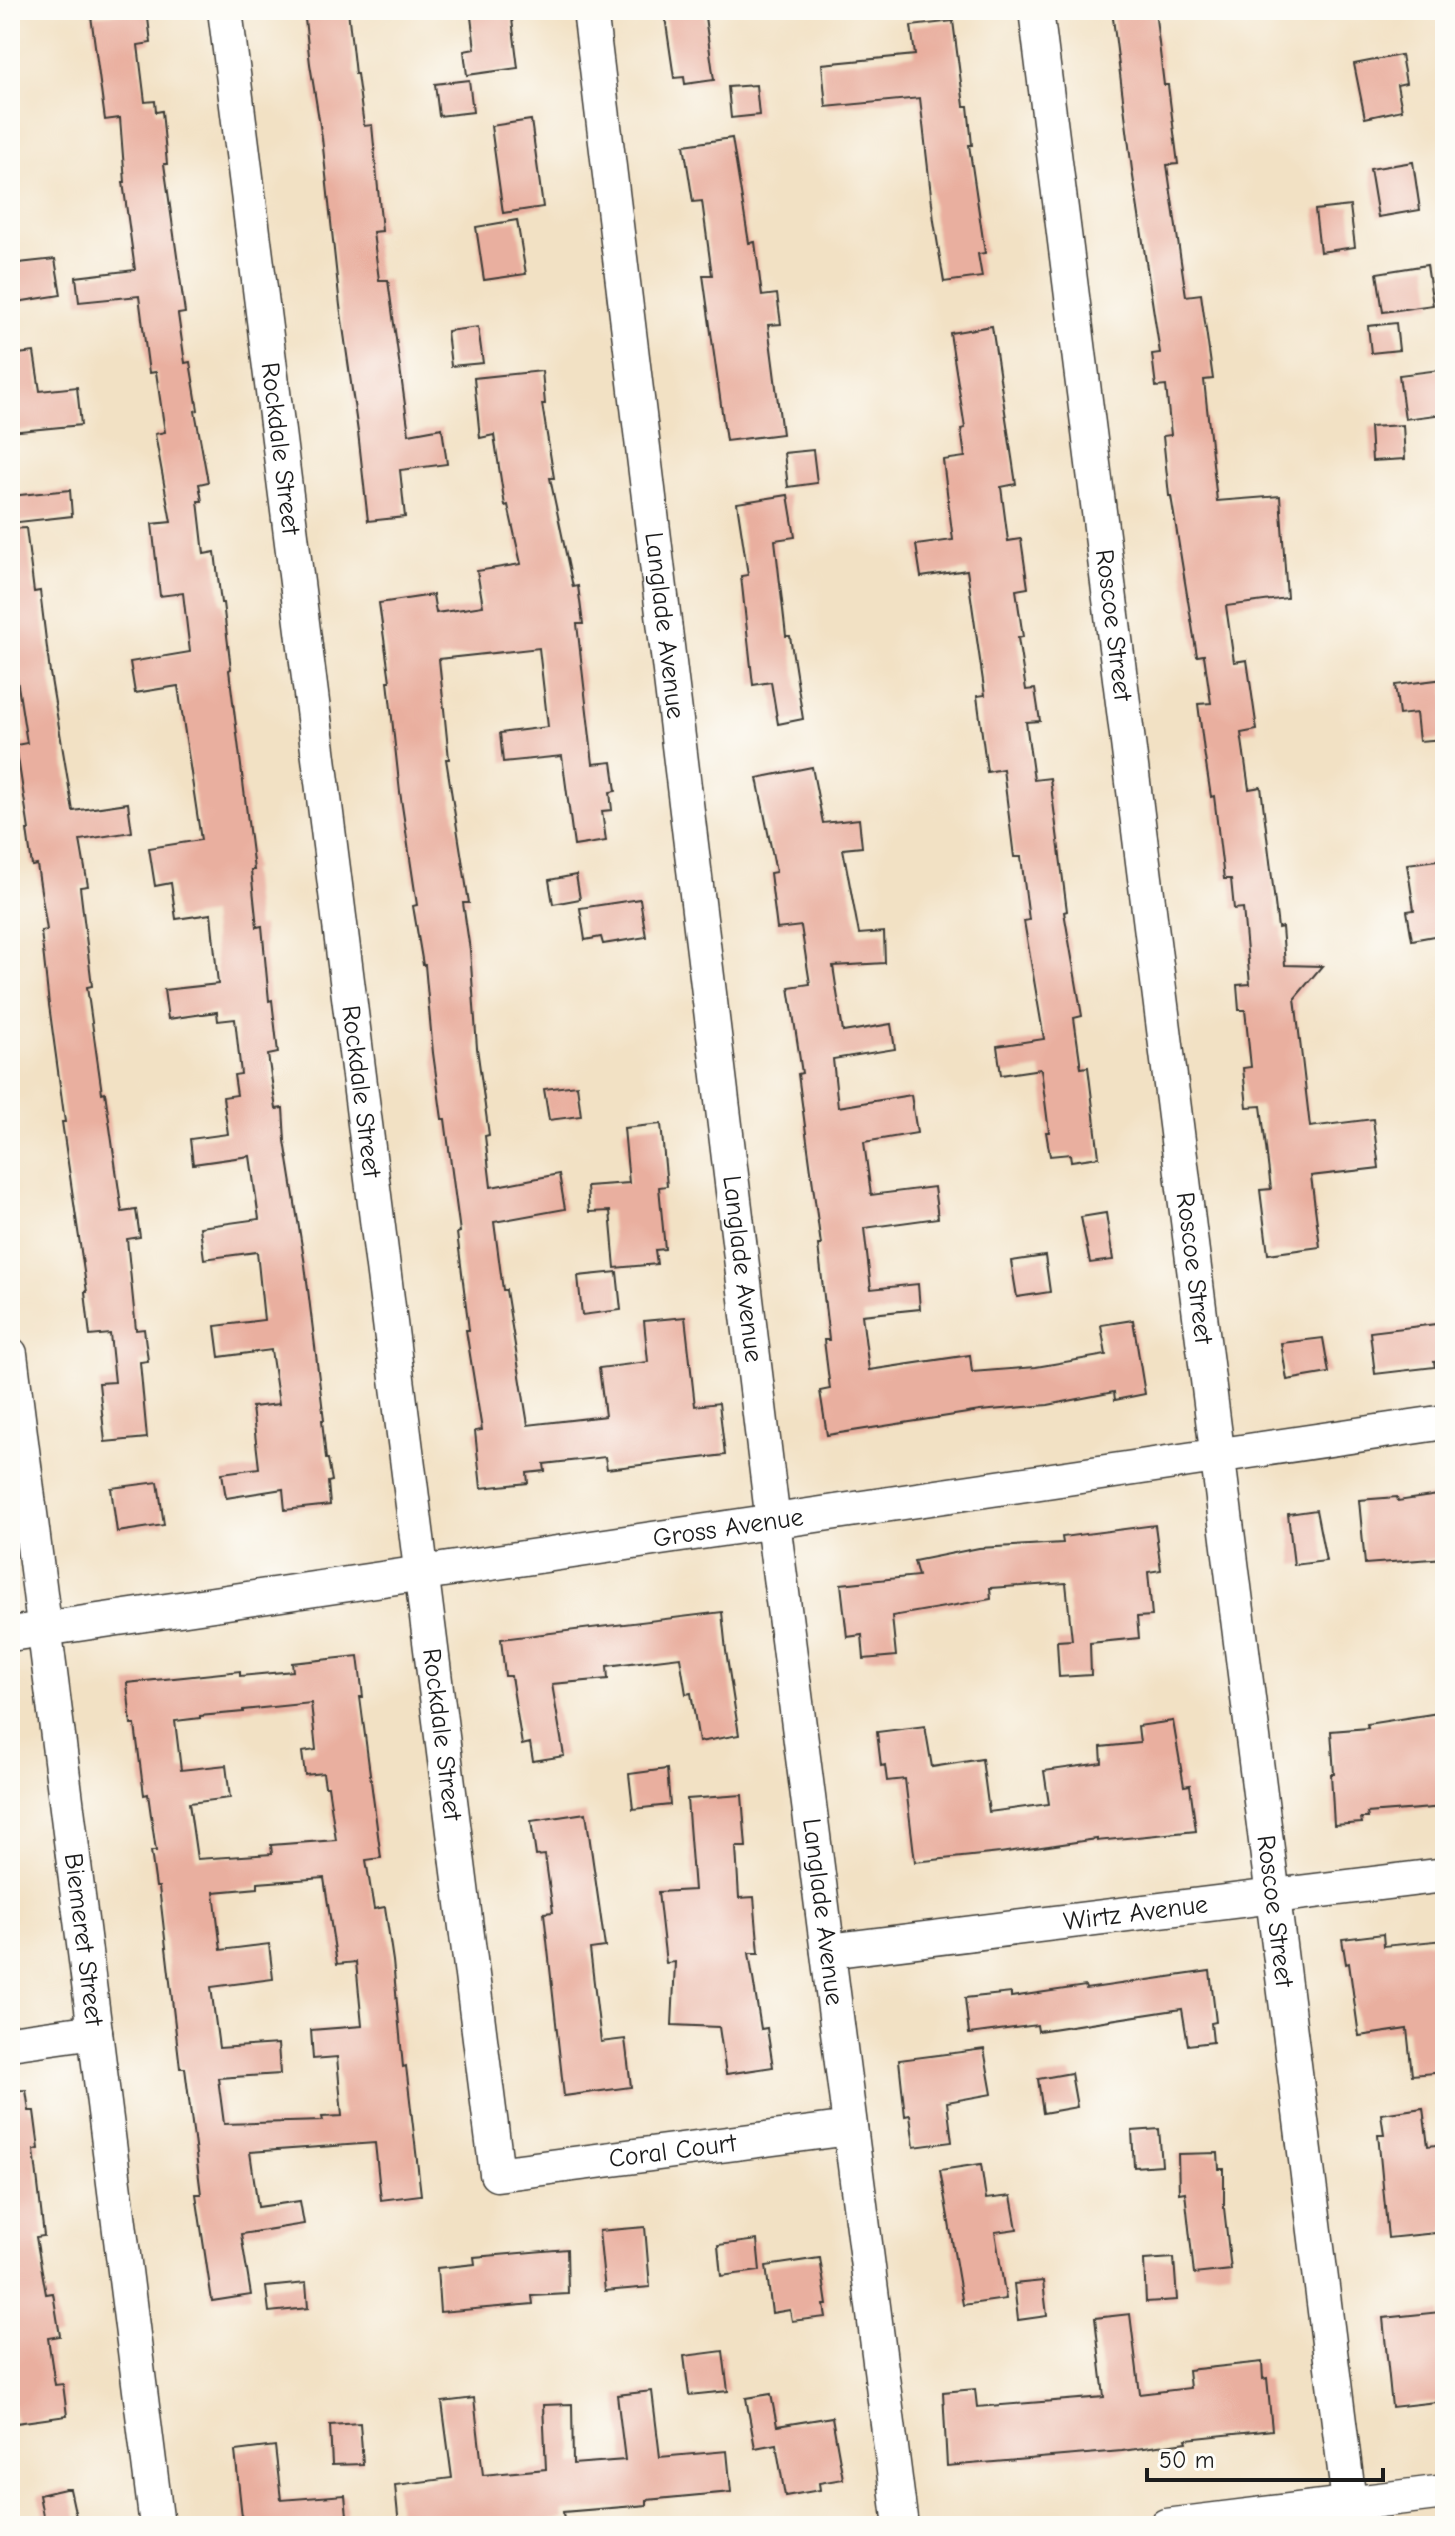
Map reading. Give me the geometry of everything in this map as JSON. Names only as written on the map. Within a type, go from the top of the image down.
[{"type":"street","name":"Rockdale Street","points":[[225,10],[497,2174]]},
{"type":"street","name":"Langlade Avenue","points":[[590,10],[773,1522],[901,2526]]},
{"type":"street","name":"Roscoe Street","points":[[1036,10],[1350,2515]]},
{"type":"street","name":"Biemeret Street","points":[[10,1354],[157,2526]]},
{"type":"street","name":"Gross Avenue","points":[[10,1634],[1445,1422]]},
{"type":"street","name":"Wirtz Avenue","points":[[828,1951],[1445,1875]]},
{"type":"street","points":[[10,2043],[95,2031]]},
{"type":"street","name":"Coral Court","points":[[497,2174],[850,2128]]},
{"type":"street","points":[[1166,2526],[1350,2515],[1445,2492]]},
{"type":"building","points":[[147,10],[151,43],[138,45],[145,102],[155,101],[156,112],[162,111],[167,164],[164,164],[185,313],[178,314],[185,363],[190,362],[208,482],[199,484],[202,501],[198,501],[204,554],[215,552],[223,603],[254,870],[251,870],[257,927],[262,926],[269,1001],[272,1000],[278,1053],[268,1055],[276,1109],[283,1108],[324,1420],[326,1459],[332,1481],[328,1482],[330,1505],[285,1510],[283,1489],[226,1498],[222,1473],[259,1468],[252,1407],[279,1404],[271,1350],[219,1357],[215,1326],[264,1320],[257,1252],[204,1259],[200,1227],[259,1219],[250,1156],[193,1164],[190,1139],[228,1134],[223,1097],[237,1095],[234,1075],[241,1074],[235,1019],[218,1021],[217,1012],[168,1019],[164,990],[218,984],[211,914],[176,919],[171,883],[155,886],[149,848],[201,840],[178,686],[135,693],[130,662],[190,652],[183,593],[160,596],[152,524],[171,522],[155,434],[165,432],[156,372],[149,373],[139,296],[79,302],[76,277],[135,270],[123,182],[120,118],[105,120],[91,16]]},
{"type":"building","points":[[304,10],[348,10],[364,126],[372,125],[382,231],[373,232],[379,280],[388,280],[409,434],[442,428],[447,464],[400,470],[405,517],[368,521]]},
{"type":"building","points":[[664,10],[704,10],[714,80],[685,84],[684,77],[674,78]]},
{"type":"building","points":[[1112,10],[1155,10],[1178,164],[1167,165],[1186,296],[1201,294],[1213,379],[1204,380],[1217,501],[1280,496],[1287,598],[1226,606],[1234,662],[1247,660],[1257,730],[1241,733],[1249,789],[1261,787],[1285,965],[1322,966],[1295,998],[1310,1127],[1373,1119],[1379,1168],[1311,1176],[1320,1247],[1268,1254],[1260,1190],[1271,1189],[1261,1106],[1247,1107],[1243,1068],[1251,1067],[1245,1010],[1239,1010],[1237,985],[1250,984],[1243,908],[1234,909],[1231,879],[1224,879],[1214,796],[1211,797],[1204,751],[1198,704],[1211,703],[1204,655],[1197,656],[1169,496],[1163,436],[1171,435],[1166,386],[1156,387],[1152,354],[1160,353]]},
{"type":"building","points":[[511,11],[518,68],[467,75],[464,51],[475,49],[471,17]]},
{"type":"building","points":[[953,21],[964,106],[968,106],[972,145],[969,145],[985,253],[978,254],[982,277],[944,282],[920,98],[826,107],[822,64],[915,55],[911,26]]},
{"type":"building","points":[[1401,55],[1406,83],[1397,85],[1402,110],[1365,118],[1354,64]]},
{"type":"building","points":[[469,80],[473,112],[439,116],[435,84]]},
{"type":"building","points":[[756,85],[759,115],[731,118],[728,87]]},
{"type":"building","points":[[531,120],[543,207],[503,213],[491,126]]},
{"type":"building","points":[[732,138],[749,243],[755,242],[762,296],[777,294],[781,324],[768,325],[782,434],[726,441],[703,275],[712,275],[702,201],[693,202],[684,145]]},
{"type":"building","points":[[1413,162],[1420,210],[1378,217],[1370,169]]},
{"type":"building","points":[[1350,206],[1355,247],[1320,252],[1315,210]]},
{"type":"building","points":[[517,220],[526,274],[484,280],[476,227]]},
{"type":"building","points":[[55,259],[61,295],[10,303],[10,264]]},
{"type":"building","points":[[1427,265],[1433,305],[1383,312],[1377,273]]},
{"type":"building","points":[[1396,323],[1399,350],[1371,353],[1368,326]]},
{"type":"building","points":[[992,326],[1016,484],[1001,487],[1008,541],[1021,539],[1028,588],[1016,590],[1023,637],[1018,638],[1026,690],[1035,689],[1040,721],[1026,722],[1034,780],[1050,778],[1067,911],[1064,912],[1082,1016],[1074,1018],[1081,1068],[1088,1067],[1099,1157],[1071,1161],[1070,1154],[1050,1156],[1041,1069],[1001,1075],[997,1046],[1044,1039],[1024,921],[1029,920],[1021,857],[1014,857],[1003,769],[987,772],[977,696],[985,695],[967,570],[921,577],[916,545],[953,540],[943,460],[965,457],[961,429],[965,428],[950,333]]},
{"type":"building","points":[[478,327],[483,363],[451,366],[447,331]]},
{"type":"building","points":[[34,352],[40,391],[77,387],[81,425],[10,432],[10,355]]},
{"type":"building","points":[[1439,370],[1444,414],[1405,419],[1399,375]]},
{"type":"building","points":[[542,371],[545,404],[542,404],[554,478],[550,478],[573,587],[578,586],[583,624],[577,624],[593,764],[612,762],[616,791],[610,792],[612,810],[602,811],[606,841],[574,846],[562,756],[503,762],[500,733],[548,727],[539,648],[439,659],[449,759],[446,759],[469,903],[463,903],[489,1135],[485,1136],[491,1187],[559,1174],[565,1209],[494,1222],[503,1290],[506,1290],[528,1425],[605,1416],[599,1368],[648,1362],[644,1321],[685,1317],[695,1406],[719,1403],[725,1455],[607,1469],[605,1457],[544,1464],[545,1471],[527,1473],[528,1483],[481,1488],[475,1431],[482,1430],[466,1330],[469,1330],[457,1233],[460,1232],[433,1053],[425,965],[413,906],[417,905],[400,792],[379,603],[433,595],[436,613],[483,606],[477,571],[521,564],[508,505],[505,506],[494,435],[480,438],[474,378]]},
{"type":"building","points":[[1403,425],[1405,459],[1372,461],[1370,427]]},
{"type":"building","points":[[813,450],[817,483],[788,487],[784,453]]},
{"type":"building","points":[[70,490],[72,516],[10,523],[10,496]]},
{"type":"building","points":[[788,495],[795,537],[775,540],[786,636],[790,636],[803,719],[778,724],[771,682],[753,685],[741,576],[748,575],[737,503]]},
{"type":"building","points":[[26,528],[34,592],[40,591],[73,811],[128,803],[132,832],[80,840],[88,886],[80,887],[92,986],[87,987],[122,1212],[136,1210],[140,1237],[127,1239],[136,1330],[144,1329],[148,1361],[140,1362],[147,1438],[105,1442],[99,1383],[115,1382],[110,1334],[90,1336],[41,931],[47,930],[37,865],[32,866],[16,745],[27,743],[17,679],[10,680],[10,529]]},
{"type":"building","points":[[1445,679],[1445,739],[1419,741],[1416,713],[1399,715],[1395,685]]},
{"type":"building","points":[[812,767],[823,823],[859,819],[862,847],[843,849],[859,934],[884,932],[885,963],[833,966],[843,1032],[891,1024],[895,1049],[833,1059],[838,1107],[911,1095],[917,1133],[864,1142],[871,1195],[934,1187],[938,1218],[864,1228],[871,1289],[918,1284],[920,1309],[862,1315],[869,1370],[970,1355],[972,1372],[1036,1367],[1106,1355],[1101,1325],[1133,1320],[1145,1394],[1115,1400],[1114,1392],[1048,1405],[980,1411],[827,1435],[820,1391],[830,1389],[824,1340],[829,1340],[818,1245],[821,1245],[789,987],[810,984],[801,926],[777,929],[770,873],[776,872],[757,778]]},
{"type":"building","points":[[1445,859],[1445,888],[1441,889],[1445,934],[1412,940],[1407,911],[1414,910],[1407,864]]},
{"type":"building","points":[[576,875],[580,899],[553,904],[549,880]]},
{"type":"building","points":[[640,899],[646,937],[603,944],[601,937],[585,940],[580,908]]},
{"type":"building","points":[[577,1085],[581,1116],[549,1120],[544,1089]]},
{"type":"building","points":[[661,1124],[667,1186],[659,1187],[665,1249],[655,1250],[657,1264],[615,1268],[610,1211],[589,1212],[587,1186],[629,1183],[624,1128]]},
{"type":"building","points":[[1106,1213],[1113,1260],[1090,1263],[1081,1217]]},
{"type":"building","points":[[1045,1256],[1050,1292],[1017,1297],[1011,1261]]},
{"type":"building","points":[[617,1272],[621,1310],[582,1315],[578,1276]]},
{"type":"building","points":[[1445,1323],[1445,1361],[1434,1362],[1435,1367],[1375,1374],[1370,1332]]},
{"type":"building","points":[[1323,1338],[1329,1373],[1287,1380],[1281,1343]]},
{"type":"building","points":[[158,1482],[164,1525],[117,1532],[111,1488]]},
{"type":"building","points":[[1445,1494],[1445,1558],[1365,1564],[1359,1500],[1397,1497],[1398,1501]]},
{"type":"building","points":[[1316,1510],[1326,1561],[1294,1565],[1288,1514]]},
{"type":"building","points":[[1155,1525],[1161,1570],[1148,1572],[1152,1616],[1137,1617],[1139,1638],[1090,1643],[1091,1675],[1059,1677],[1057,1641],[1072,1640],[1066,1583],[990,1588],[991,1599],[892,1616],[896,1656],[864,1659],[862,1635],[847,1637],[841,1584],[918,1576],[914,1561],[979,1548],[1063,1543],[1062,1537]]},
{"type":"building","points":[[722,1612],[739,1735],[699,1742],[691,1693],[686,1694],[680,1657],[607,1666],[608,1679],[552,1684],[564,1756],[533,1761],[530,1743],[522,1745],[511,1676],[505,1676],[501,1639]]},
{"type":"building","points":[[358,1656],[363,1697],[360,1697],[381,1858],[366,1860],[374,1909],[385,1907],[421,2195],[381,2200],[375,2143],[250,2152],[258,2207],[300,2201],[304,2224],[241,2234],[251,2295],[212,2301],[196,2194],[201,2194],[185,2068],[180,2068],[159,1887],[156,1887],[151,1851],[156,1851],[148,1794],[144,1795],[135,1725],[131,1725],[127,1683],[240,1671],[240,1676],[293,1671],[292,1663]],"holes":[[[311,1703],[316,1750],[302,1752],[305,1775],[323,1773],[325,1786],[328,1786],[336,1840],[271,1845],[272,1854],[197,1859],[189,1803],[230,1798],[226,1765],[181,1770],[175,1721]],[[324,1878],[337,1964],[356,1962],[362,2026],[311,2030],[313,2059],[337,2057],[342,2116],[322,2117],[323,2121],[224,2124],[218,2078],[280,2074],[278,2044],[219,2048],[211,1987],[273,1979],[269,1944],[221,1950],[214,1892],[258,1888],[258,1883]]]},
{"type":"building","points":[[1445,1712],[1445,1807],[1367,1813],[1368,1818],[1361,1818],[1362,1823],[1334,1825],[1331,1731],[1368,1728],[1367,1724]]},
{"type":"building","points":[[1173,1721],[1184,1786],[1190,1785],[1196,1831],[1097,1839],[915,1862],[905,1779],[887,1781],[885,1765],[881,1766],[877,1732],[925,1726],[932,1767],[982,1759],[989,1812],[1049,1804],[1044,1771],[1102,1763],[1101,1747],[1140,1743],[1138,1726]]},
{"type":"building","points":[[667,1769],[670,1805],[633,1809],[629,1774]]},
{"type":"building","points":[[742,1795],[746,1847],[736,1847],[739,1898],[754,1897],[759,1953],[749,1953],[761,2029],[767,2028],[773,2067],[726,2074],[719,2027],[672,2025],[675,1962],[666,1963],[658,1892],[694,1890],[687,1799]]},
{"type":"building","points":[[586,1813],[605,1947],[590,1949],[601,2042],[625,2039],[631,2087],[564,2096],[544,1913],[553,1912],[545,1855],[536,1856],[531,1821]]},
{"type":"building","points":[[1383,1934],[1384,1946],[1445,1940],[1445,1987],[1437,1988],[1445,2072],[1412,2075],[1407,2029],[1359,2036],[1349,1963],[1346,1964],[1342,1939]]},
{"type":"building","points":[[1210,1971],[1216,2022],[1211,2023],[1213,2042],[1188,2045],[1182,2009],[1038,2031],[1037,2025],[969,2034],[965,1998],[1011,1993],[1011,1997],[1085,1986],[1086,1989]]},
{"type":"building","points":[[984,2049],[992,2094],[947,2102],[952,2142],[914,2147],[910,2115],[905,2116],[899,2060]]},
{"type":"building","points":[[1071,2073],[1077,2107],[1043,2113],[1038,2079]]},
{"type":"building","points":[[26,2090],[29,2111],[34,2111],[39,2149],[34,2150],[44,2236],[36,2237],[46,2294],[53,2293],[60,2336],[48,2338],[55,2385],[63,2384],[67,2416],[16,2423],[10,2381],[10,2091]]},
{"type":"building","points":[[1423,2108],[1428,2146],[1445,2144],[1445,2232],[1388,2238],[1378,2134],[1384,2134],[1381,2114]]},
{"type":"building","points":[[1159,2129],[1162,2165],[1134,2167],[1132,2131]]},
{"type":"building","points":[[1218,2153],[1219,2169],[1224,2169],[1224,2208],[1231,2270],[1194,2274],[1185,2192],[1179,2193],[1178,2154]]},
{"type":"building","points":[[981,2164],[986,2199],[1011,2196],[1017,2229],[995,2232],[1006,2299],[963,2305],[940,2170]]},
{"type":"building","points":[[645,2227],[650,2287],[605,2291],[599,2231]]},
{"type":"building","points":[[757,2240],[760,2271],[721,2276],[718,2245]]},
{"type":"building","points":[[567,2249],[568,2294],[532,2296],[533,2304],[440,2312],[437,2268],[475,2264],[474,2257]]},
{"type":"building","points":[[820,2258],[826,2317],[792,2321],[790,2310],[772,2313],[766,2266]]},
{"type":"building","points":[[1174,2258],[1177,2300],[1146,2302],[1144,2260]]},
{"type":"building","points":[[1043,2281],[1047,2316],[1018,2320],[1014,2284]]},
{"type":"building","points":[[306,2283],[308,2308],[269,2312],[266,2287]]},
{"type":"building","points":[[1440,2312],[1445,2401],[1392,2407],[1383,2318]]},
{"type":"building","points":[[1130,2314],[1140,2394],[1190,2388],[1188,2370],[1262,2362],[1263,2379],[1267,2378],[1272,2430],[1186,2439],[1187,2442],[1122,2451],[947,2466],[943,2392],[975,2389],[977,2407],[1104,2397],[1095,2318]]},
{"type":"building","points":[[723,2351],[728,2391],[689,2395],[684,2356]]},
{"type":"building","points":[[652,2391],[660,2457],[727,2451],[731,2492],[647,2500],[647,2505],[563,2512],[564,2519],[521,2524],[521,2520],[467,2526],[399,2526],[395,2485],[452,2478],[442,2402],[474,2398],[483,2475],[546,2469],[543,2405],[572,2404],[573,2464],[625,2460],[617,2395]]},
{"type":"building","points":[[771,2394],[777,2426],[832,2417],[843,2479],[819,2483],[820,2490],[785,2496],[776,2444],[755,2448],[746,2398]]},
{"type":"building","points":[[360,2423],[363,2464],[332,2465],[330,2425]]},
{"type":"building","points":[[275,2446],[281,2500],[345,2495],[348,2526],[243,2526],[235,2451]]},
{"type":"building","points":[[70,2489],[78,2526],[45,2526],[39,2495]]}]
